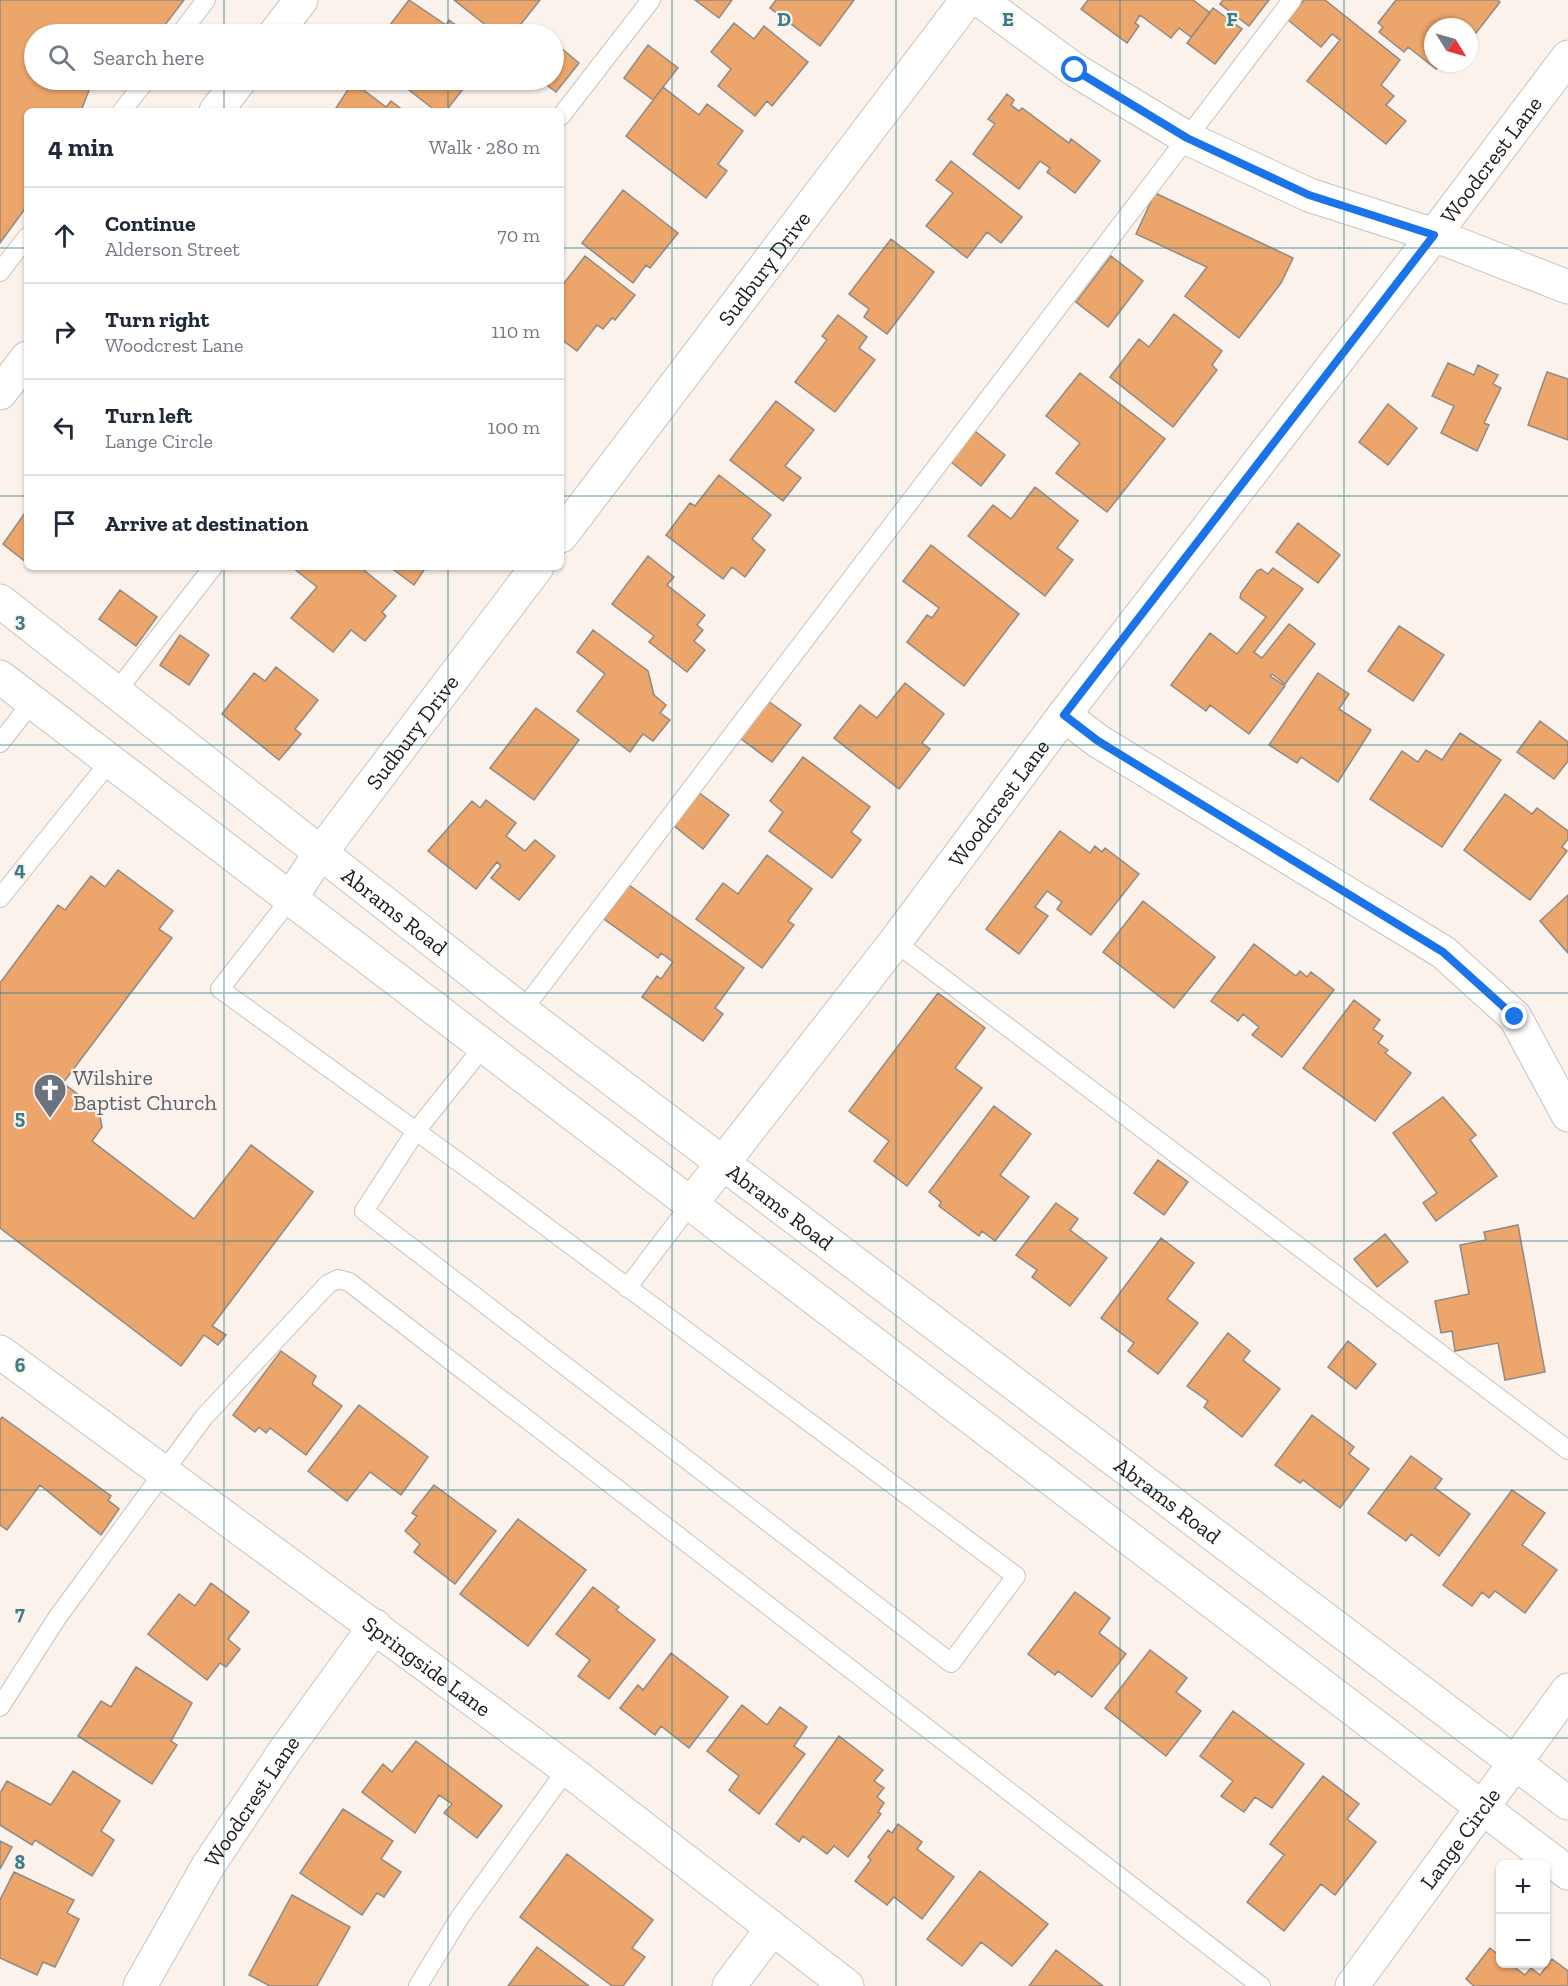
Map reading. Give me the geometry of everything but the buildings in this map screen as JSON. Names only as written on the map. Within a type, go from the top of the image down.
[{"type":"street","points":[[282,24],[301,0]]},
{"type":"street","name":"Sudbury Drive","points":[[564,532],[967,0]]},
{"type":"street","points":[[980,0],[1075,70],[1187,138],[1309,195],[1434,235],[1568,287]]},
{"type":"street","name":"Woodcrest Lane","points":[[690,1205],[894,942],[1064,715],[1434,235],[1568,57]]},
{"type":"street","points":[[218,108],[232,90]]},
{"type":"street","points":[[0,393],[24,362]]},
{"type":"street","name":"Sudbury Drive","points":[[290,899],[321,852],[535,570]]},
{"type":"street","name":"Abrams Road","points":[[0,601],[522,1011],[1568,1803]]},
{"type":"street","points":[[0,677],[1568,1873]]},
{"type":"street","points":[[1064,715],[1098,741],[1443,952],[1515,1017],[1568,1115]]},
{"type":"street","name":"Springside Lane","points":[[0,1352],[567,1769],[848,1986]]},
{"type":"street","name":"Woodcrest Lane","points":[[140,1986],[208,1866],[284,1752],[375,1626]]},
{"type":"street","name":"Lange Circle","points":[[1352,1986],[1481,1806],[1568,1690]]},
{"type":"street","points":[[729,1986],[772,1929]]},
{"type":"lane","points":[[188,24],[206,0]]},
{"type":"lane","points":[[564,112],[651,0]]},
{"type":"lane","points":[[522,1011],[1292,0]]},
{"type":"lane","points":[[124,108],[138,90]]},
{"type":"lane","points":[[0,272],[24,241]]},
{"type":"lane","points":[[116,692],[211,570]]},
{"type":"lane","points":[[0,743],[32,702]]},
{"type":"lane","points":[[0,898],[110,761]]},
{"type":"lane","points":[[290,899],[220,989],[416,1131],[1016,1576],[951,1663],[364,1211],[416,1131],[483,1047]]},
{"type":"lane","points":[[894,942],[1568,1450]]},
{"type":"lane","points":[[627,1288],[690,1205]]},
{"type":"lane","points":[[0,1707],[57,1618],[204,1417],[328,1284],[338,1279],[349,1282],[1261,1986]]},
{"type":"lane","points":[[418,1986],[460,1917],[567,1769]]},
{"type":"place","name":"Wilshire Baptist Church","points":[[50,1119]]},
{"type":"route","points":[[1075,70],[1187,138],[1309,195],[1434,235],[1064,715],[1098,741],[1443,952],[1515,1017]]}]
